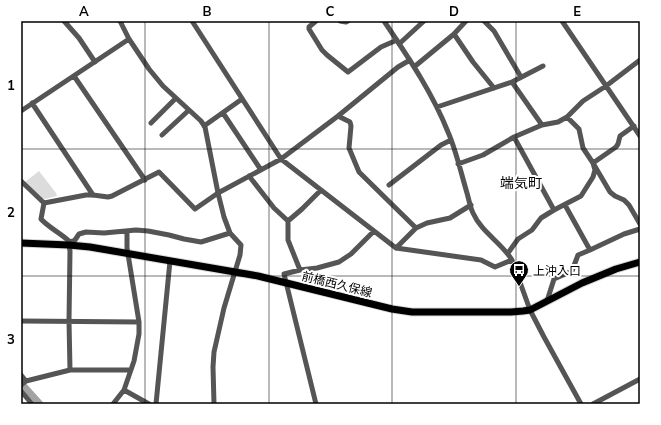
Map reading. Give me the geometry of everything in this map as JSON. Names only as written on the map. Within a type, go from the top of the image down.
[{"type":"main road","name":"前橋西久保線","points":[[21,243],[70,244],[258,276],[392,309],[412,312],[511,312],[530,310],[582,283],[640,262]]},
{"type":"street","points":[[64,21],[79,38],[95,62]]},
{"type":"street","points":[[120,21],[128,39],[163,86],[201,121],[204,126],[218,194],[230,233],[241,245],[240,255],[224,308],[214,352],[214,404]]},
{"type":"street","points":[[192,21],[282,159],[396,248],[481,260],[494,267],[512,260]]},
{"type":"street","points":[[316,21],[309,29],[322,50],[348,72],[381,47],[398,42],[424,21]]},
{"type":"street","points":[[340,21],[348,21]]},
{"type":"street","points":[[384,21],[414,66],[437,107],[451,140],[473,213],[484,229],[508,253],[512,260],[530,310],[547,344],[581,404]]},
{"type":"street","points":[[484,21],[494,31],[521,77]]},
{"type":"street","points":[[562,21],[640,136]]},
{"type":"street","points":[[414,66],[454,34],[464,22]]},
{"type":"street","points":[[454,34],[494,88]]},
{"type":"street","points":[[21,111],[128,39]]},
{"type":"street","points":[[44,203],[86,195],[108,197],[159,172],[194,209],[249,176],[282,159],[398,67],[410,60]]},
{"type":"street","points":[[458,164],[483,155],[514,136],[542,125],[558,122],[567,117],[583,101],[606,86],[640,60]]},
{"type":"street","points":[[437,107],[512,82],[543,66]]},
{"type":"street","points":[[74,76],[145,180]]},
{"type":"street","points":[[512,82],[542,125]]},
{"type":"street","points":[[151,123],[176,98]]},
{"type":"street","points":[[204,126],[242,99]]},
{"type":"street","points":[[32,104],[93,195]]},
{"type":"street","points":[[162,135],[189,110]]},
{"type":"street","points":[[222,113],[261,170]]},
{"type":"street","points":[[338,116],[350,122],[352,126],[349,148],[358,172],[416,228]]},
{"type":"street","points":[[567,117],[579,129],[583,148],[610,192],[624,200],[629,205],[640,224]]},
{"type":"street","points":[[593,163],[616,147],[620,136],[634,126]]},
{"type":"street","points":[[514,136],[554,210]]},
{"type":"street","points":[[389,185],[441,145],[451,140]]},
{"type":"street","points":[[508,253],[518,239],[532,230],[540,218],[582,196],[593,177],[595,170],[593,163]]},
{"type":"street","points":[[249,176],[274,208],[288,221],[288,240],[300,270]]},
{"type":"street","points":[[21,181],[44,203]]},
{"type":"street","points":[[288,221],[321,190]]},
{"type":"street","points":[[44,203],[41,219],[67,239],[70,244],[70,370]]},
{"type":"street","points":[[396,248],[416,228],[427,223],[450,218],[471,205]]},
{"type":"street","points":[[565,205],[590,250]]},
{"type":"street","points":[[548,301],[554,279],[572,271],[578,255],[624,234],[640,229]]},
{"type":"street","points":[[70,244],[79,234],[86,232],[104,233],[136,230],[151,231],[201,242],[230,233]]},
{"type":"street","points":[[113,404],[124,390],[134,361],[139,334],[127,248],[128,231]]},
{"type":"street","points":[[316,404],[284,274],[339,262],[350,254],[374,231]]},
{"type":"street","points":[[156,404],[170,262]]},
{"type":"street","points":[[21,321],[138,322]]},
{"type":"street","points":[[21,375],[24,382],[70,370],[130,370]]},
{"type":"street","points":[[593,404],[640,379]]},
{"type":"street","points":[[124,390],[149,404]]},
{"type":"street","points":[[21,391],[32,404]]},
{"type":"shaded area","points":[[39,171],[57,196],[45,199],[41,198],[25,182]]},
{"type":"waterway","points":[[21,383],[40,404]]},
{"type":"place","name":"上沖入口","points":[[519,287]]},
{"type":"district","name":"端気町","points":[[521,183]]}]
